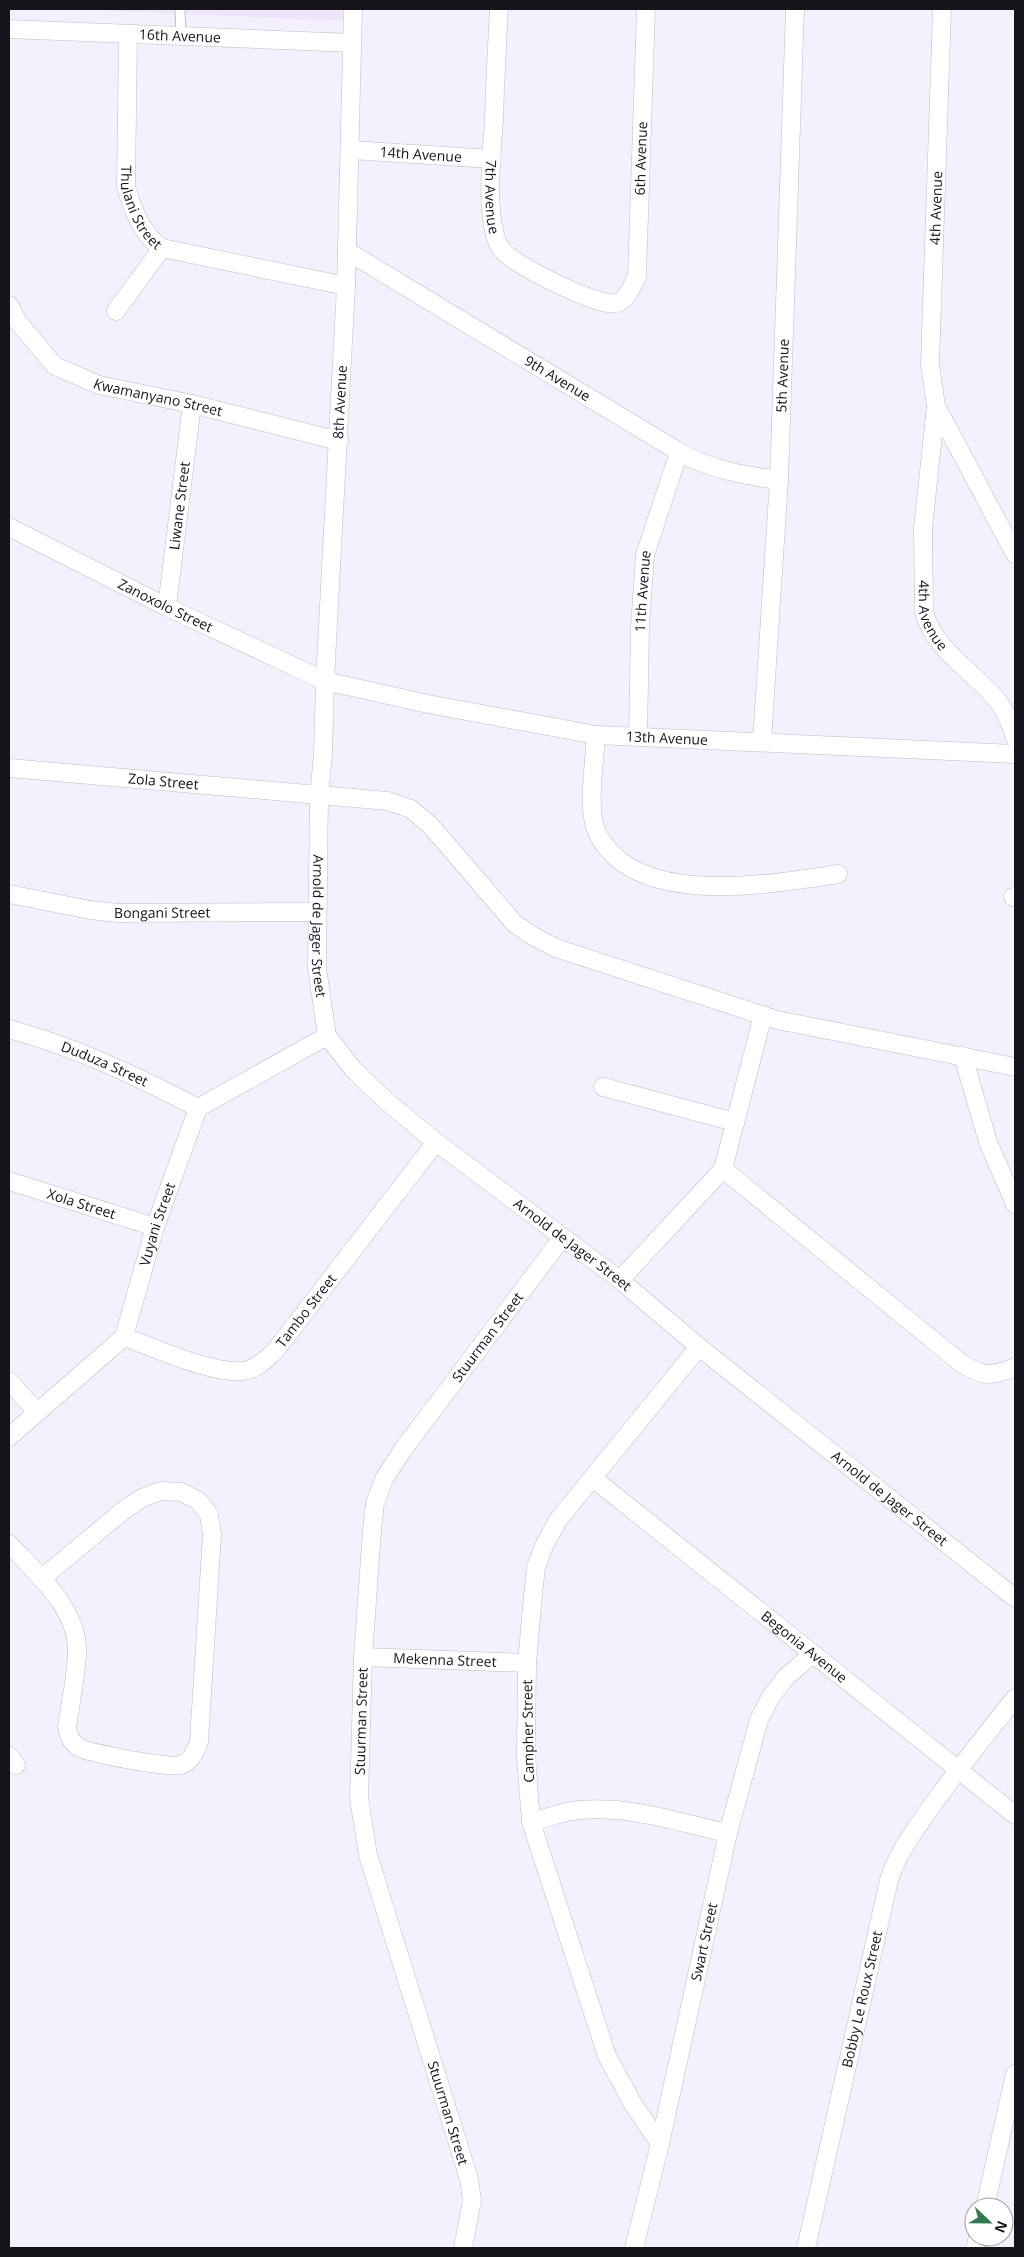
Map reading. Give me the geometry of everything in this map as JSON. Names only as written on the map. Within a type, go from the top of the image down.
[{"type":"street","name":"8th Avenue","points":[[319,795],[323,755],[325,681],[346,286],[351,150],[353,9]]},
{"type":"street","name":"7th Avenue","points":[[499,9],[492,159],[492,218],[496,238],[501,249],[511,258],[566,289],[610,305],[618,303]]},
{"type":"street","name":"6th Avenue","points":[[618,303],[628,296],[637,276],[646,9]]},
{"type":"street","name":"5th Avenue","points":[[762,741],[779,480],[795,9]]},
{"type":"street","name":"4th Avenue","points":[[942,9],[930,364],[936,406],[923,528],[924,612],[927,622],[937,639],[997,700],[1010,720],[1015,738]]},
{"type":"street","name":"16th Avenue","points":[[9,30],[352,43]]},
{"type":"street","name":"Thulani Street","points":[[128,35],[126,187],[132,209],[152,242],[162,248],[346,286]]},
{"type":"street","name":"14th Avenue","points":[[351,150],[492,159]]},
{"type":"street","points":[[116,311],[162,248]]},
{"type":"street","name":"9th Avenue","points":[[347,251],[678,452],[702,464],[742,475],[779,480]]},
{"type":"street","name":"Kwamanyano Street","points":[[9,305],[13,324],[55,366],[100,385],[192,404],[339,441]]},
{"type":"street","name":"Liwane Street","points":[[168,607],[192,404]]},
{"type":"street","name":"4th Avenue","points":[[936,406],[1015,554]]},
{"type":"street","name":"11th Avenue","points":[[638,736],[640,627],[645,555],[678,452]]},
{"type":"street","name":"Zanoxolo Street","points":[[9,527],[168,607],[325,681]]},
{"type":"street","name":"13th Avenue","points":[[325,681],[428,704],[596,735],[762,741],[1015,754]]},
{"type":"street","points":[[596,735],[592,794],[595,828],[613,857],[642,873],[684,884],[729,887],[781,883],[838,874]]},
{"type":"street","name":"Zola Street","points":[[9,768],[388,802],[411,810],[431,826],[515,924],[556,948],[777,1020],[1015,1067]]},
{"type":"street","name":"Arnold de Jager Street","points":[[319,795],[317,968],[327,1036],[353,1069],[379,1094],[436,1142],[620,1280],[699,1347],[1015,1598]]},
{"type":"street","name":"Bongani Street","points":[[9,894],[90,910],[118,913],[317,912]]},
{"type":"street","points":[[620,1280],[722,1169],[763,1015]]},
{"type":"street","name":"Duduza Street","points":[[9,1029],[69,1047],[122,1069],[198,1108]]},
{"type":"street","points":[[198,1108],[327,1036]]},
{"type":"street","points":[[963,1056],[988,1142],[1015,1204]]},
{"type":"street","points":[[603,1087],[735,1122]]},
{"type":"street","name":"Vuyani Street","points":[[124,1337],[155,1227],[198,1108]]},
{"type":"street","name":"Tambo Street","points":[[124,1337],[223,1370],[244,1371],[259,1365],[275,1351],[436,1142]]},
{"type":"street","points":[[722,1169],[960,1363],[980,1374],[1000,1373],[1015,1367]]},
{"type":"street","name":"Xola Street","points":[[9,1181],[155,1227]]},
{"type":"street","name":"Stuurman Street","points":[[463,2248],[472,2200],[469,2179],[368,1855],[362,1829],[359,1798],[363,1657],[375,1503],[384,1479],[402,1451],[562,1238]]},
{"type":"street","points":[[9,1437],[124,1337]]},
{"type":"street","name":"Campher Street","points":[[660,2144],[632,2104],[607,2056],[531,1822],[526,1756],[528,1663],[536,1567],[544,1546],[558,1520],[594,1479],[699,1347]]},
{"type":"street","points":[[9,1381],[37,1412]]},
{"type":"street","name":"Begonia Avenue","points":[[594,1479],[1015,1814]]},
{"type":"street","points":[[9,1544],[41,1579],[68,1613],[75,1630],[77,1648],[67,1727],[69,1738],[77,1746],[90,1752],[181,1766],[193,1756],[199,1741],[212,1534],[209,1515],[199,1501],[181,1492],[161,1491],[142,1498],[124,1510],[41,1579]]},
{"type":"street","name":"Swart Street","points":[[634,2248],[660,2144],[728,1833],[758,1720],[770,1698],[786,1678],[813,1654]]},
{"type":"street","name":"Mekenna Street","points":[[363,1657],[528,1663]]},
{"type":"street","name":"Bobby Le Roux Street","points":[[806,2248],[891,1873],[896,1860],[908,1840],[959,1768],[1015,1698]]},
{"type":"street","points":[[531,1822],[578,1810],[599,1809],[625,1811],[728,1833]]},
{"type":"street","points":[[987,2197],[1015,2074]]},
{"type":"lane","points":[[180,9],[180,37]]},
{"type":"shaded area","points":[[71,9],[343,9],[342,21]]}]
